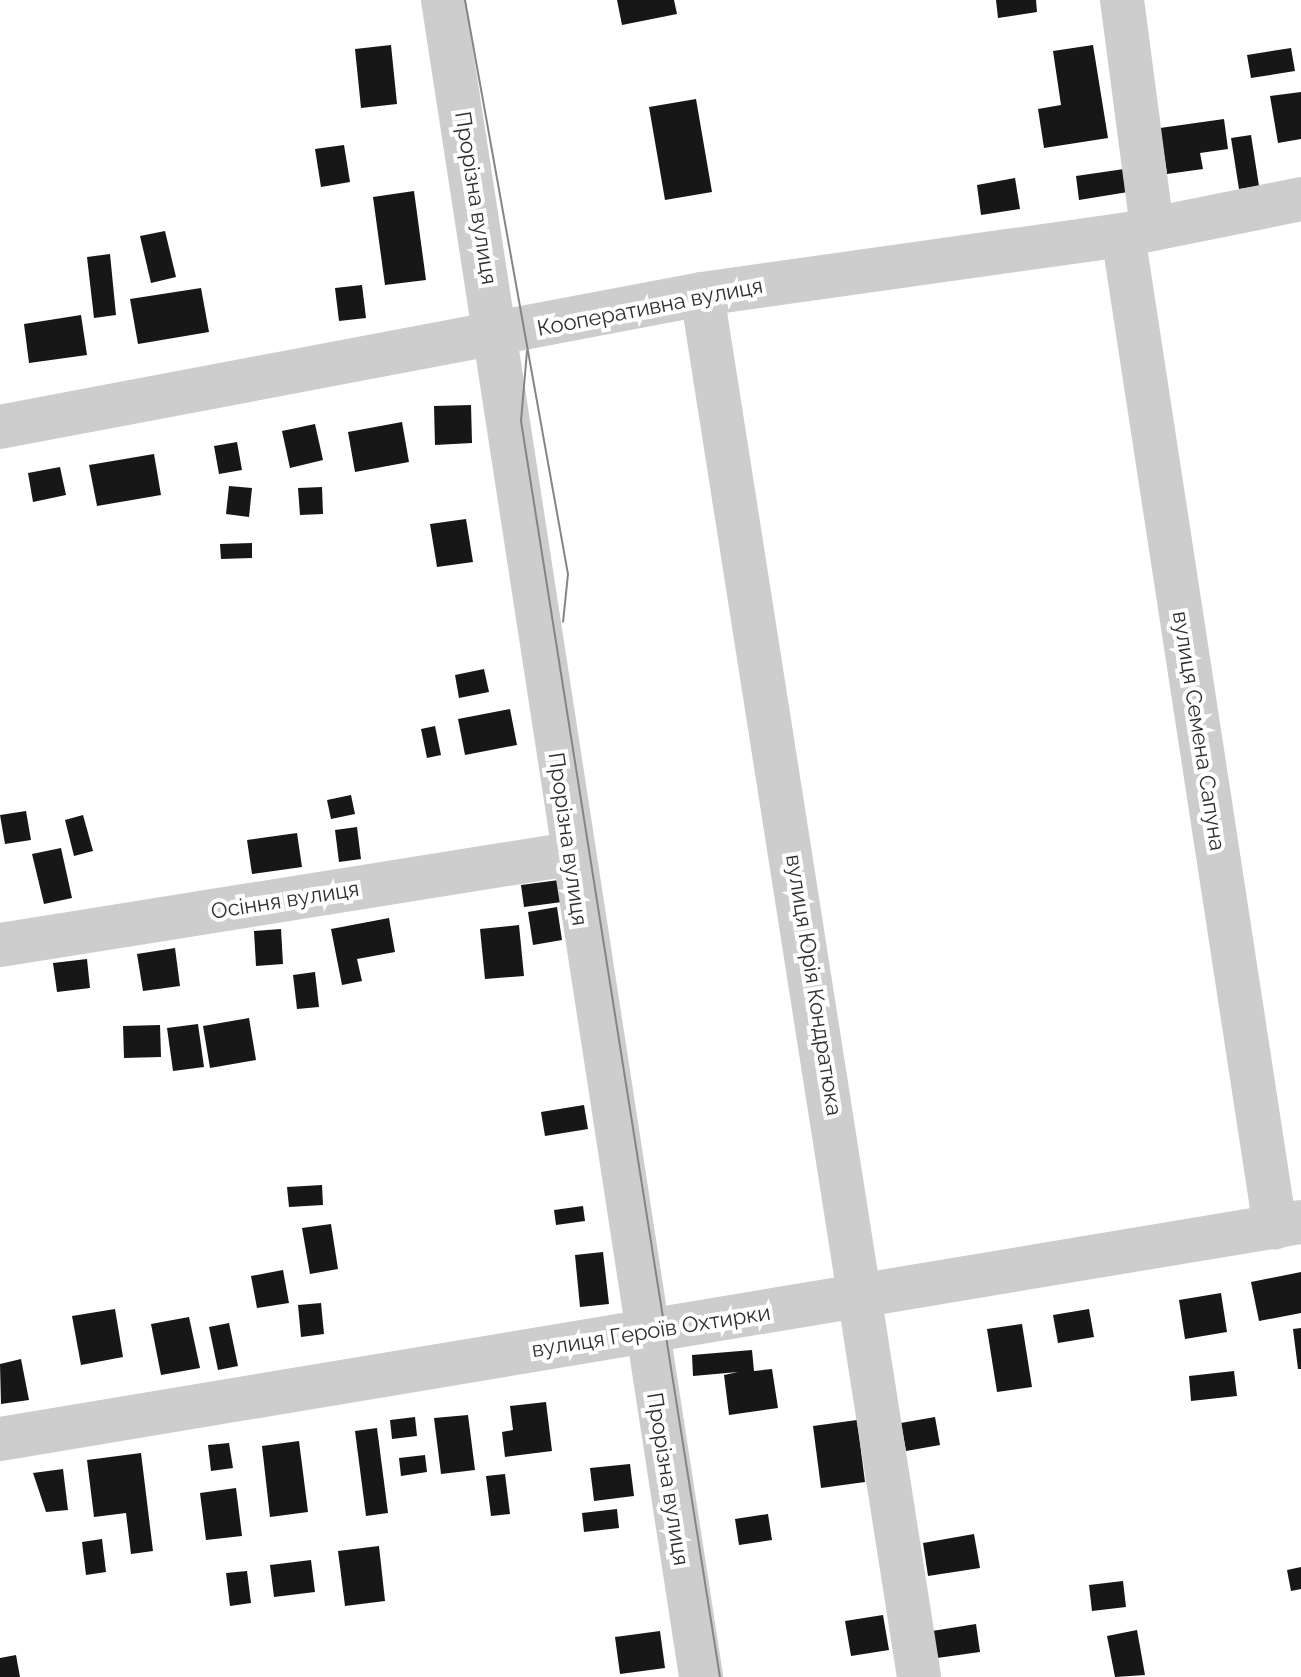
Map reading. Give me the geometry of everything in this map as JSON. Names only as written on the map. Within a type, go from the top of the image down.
[{"type":"street","name":"Прорізна вулиця","points":[[443,0],[499,335],[570,854],[643,1332],[701,1677]]},
{"type":"street","name":"вулиця Семена Сапуна","points":[[1122,0],[1138,232],[1288,1224]]},
{"type":"street","name":"Кооперативна вулиця","points":[[0,427],[499,335],[702,294],[1138,232],[1301,199]]},
{"type":"street","name":"вулиця Юрія Кондратюка","points":[[702,294],[864,1296],[919,1677]]},
{"type":"street","name":"Осіння вулиця","points":[[0,945],[570,854]]},
{"type":"street","name":"вулиця Героїв Охтирки","points":[[0,1439],[1288,1224]]},
{"type":"building","points":[[617,0],[674,0],[677,14],[622,25]]},
{"type":"building","points":[[996,0],[1036,0],[1037,12],[998,18]]},
{"type":"building","points":[[391,45],[397,104],[361,108],[355,49]]},
{"type":"building","points":[[1093,45],[1108,138],[1044,148],[1038,109],[1061,105],[1053,51]]},
{"type":"building","points":[[1291,48],[1295,71],[1251,78],[1247,55]]},
{"type":"building","points":[[1301,92],[1301,139],[1278,143],[1270,96]]},
{"type":"building","points":[[696,99],[712,192],[665,200],[649,107]]},
{"type":"building","points":[[1224,119],[1228,149],[1200,153],[1203,169],[1167,174],[1160,128]]},
{"type":"building","points":[[1251,135],[1259,186],[1239,189],[1231,138]]},
{"type":"building","points":[[344,145],[350,182],[321,187],[315,149]]},
{"type":"building","points":[[1124,169],[1128,192],[1079,200],[1076,176]]},
{"type":"building","points":[[1015,178],[1020,209],[981,215],[977,185]]},
{"type":"building","points":[[414,191],[426,280],[385,285],[373,197]]},
{"type":"building","points":[[165,231],[176,277],[151,283],[140,236]]},
{"type":"building","points":[[110,254],[116,315],[94,318],[87,257]]},
{"type":"building","points":[[362,285],[366,318],[339,321],[335,288]]},
{"type":"building","points":[[201,288],[209,332],[138,344],[130,299]]},
{"type":"building","points":[[81,315],[87,355],[29,363],[24,324]]},
{"type":"building","points":[[471,405],[472,443],[435,445],[434,406]]},
{"type":"building","points":[[402,422],[409,462],[355,472],[348,432]]},
{"type":"building","points":[[315,424],[323,460],[290,468],[282,431]]},
{"type":"building","points":[[237,442],[242,470],[219,474],[214,446]]},
{"type":"building","points":[[154,454],[161,495],[97,506],[89,465]]},
{"type":"building","points":[[60,467],[66,495],[33,502],[28,473]]},
{"type":"building","points":[[229,486],[252,488],[249,517],[226,514]]},
{"type":"building","points":[[322,487],[323,514],[300,515],[298,488]]},
{"type":"building","points":[[466,519],[473,562],[437,567],[430,524]]},
{"type":"building","points":[[252,543],[252,558],[221,559],[220,544]]},
{"type":"building","points":[[484,669],[489,692],[459,698],[455,675]]},
{"type":"building","points":[[510,709],[517,745],[465,755],[458,719]]},
{"type":"building","points":[[435,726],[441,755],[427,758],[421,729]]},
{"type":"building","points":[[351,795],[355,814],[331,819],[327,800]]},
{"type":"building","points":[[26,811],[31,840],[5,844],[0,815]]},
{"type":"building","points":[[83,815],[93,851],[74,856],[65,820]]},
{"type":"building","points":[[357,827],[361,859],[339,862],[335,830]]},
{"type":"building","points":[[297,833],[302,867],[252,874],[247,840]]},
{"type":"building","points":[[61,848],[72,898],[44,904],[32,854]]},
{"type":"building","points":[[559,880],[562,902],[524,907],[521,885]]},
{"type":"building","points":[[557,907],[562,940],[533,945],[528,912]]},
{"type":"building","points":[[389,918],[395,952],[357,959],[362,981],[342,985],[331,929]]},
{"type":"building","points":[[519,925],[524,976],[485,979],[480,929]]},
{"type":"building","points":[[281,929],[283,964],[256,966],[254,931]]},
{"type":"building","points":[[175,948],[180,986],[143,991],[137,954]]},
{"type":"building","points":[[87,959],[90,988],[57,992],[53,963]]},
{"type":"building","points":[[315,972],[319,1007],[297,1009],[293,975]]},
{"type":"building","points":[[249,1018],[256,1060],[210,1068],[203,1026]]},
{"type":"building","points":[[198,1024],[204,1067],[173,1071],[167,1028]]},
{"type":"building","points":[[160,1025],[161,1057],[124,1058],[123,1026]]},
{"type":"building","points":[[584,1105],[588,1129],[545,1136],[541,1112]]},
{"type":"building","points":[[322,1185],[323,1205],[289,1207],[287,1187]]},
{"type":"building","points":[[583,1206],[585,1221],[556,1225],[554,1210]]},
{"type":"building","points":[[331,1224],[338,1269],[310,1274],[302,1228]]},
{"type":"building","points":[[603,1252],[609,1304],[580,1307],[575,1255]]},
{"type":"building","points":[[283,1270],[289,1303],[257,1308],[251,1276]]},
{"type":"building","points":[[1301,1272],[1301,1313],[1259,1321],[1251,1282]]},
{"type":"building","points":[[1221,1293],[1227,1332],[1185,1339],[1179,1300]]},
{"type":"building","points":[[321,1303],[324,1334],[301,1337],[298,1305]]},
{"type":"building","points":[[115,1309],[123,1357],[81,1365],[72,1316]]},
{"type":"building","points":[[1089,1309],[1094,1337],[1058,1343],[1053,1315]]},
{"type":"building","points":[[189,1317],[200,1368],[161,1375],[151,1324]]},
{"type":"building","points":[[229,1323],[238,1366],[218,1370],[209,1327]]},
{"type":"building","points":[[1022,1324],[1032,1387],[997,1392],[987,1329]]},
{"type":"building","points":[[1301,1328],[1301,1369],[1298,1369],[1293,1329]]},
{"type":"building","points":[[752,1350],[754,1371],[772,1369],[778,1408],[729,1415],[724,1375],[738,1372],[693,1376],[692,1355]]},
{"type":"building","points":[[21,1359],[29,1400],[1,1404],[0,1364]]},
{"type":"building","points":[[1234,1371],[1237,1396],[1191,1401],[1189,1376]]},
{"type":"building","points":[[546,1402],[552,1451],[505,1457],[502,1432],[513,1430],[510,1406]]},
{"type":"building","points":[[468,1415],[475,1470],[441,1474],[434,1418]]},
{"type":"building","points":[[415,1417],[417,1436],[392,1439],[390,1420]]},
{"type":"building","points":[[935,1417],[940,1445],[906,1451],[901,1423]]},
{"type":"building","points":[[857,1420],[865,1482],[821,1488],[813,1426]]},
{"type":"building","points":[[377,1428],[388,1513],[366,1516],[355,1431]]},
{"type":"building","points":[[299,1441],[308,1512],[270,1517],[262,1446]]},
{"type":"building","points":[[229,1443],[233,1468],[211,1471],[208,1445]]},
{"type":"building","points":[[141,1453],[153,1551],[131,1554],[126,1513],[94,1517],[87,1460]]},
{"type":"building","points":[[425,1455],[427,1472],[401,1476],[399,1458]]},
{"type":"building","points":[[630,1464],[634,1496],[594,1501],[590,1468]]},
{"type":"building","points":[[63,1469],[68,1510],[46,1512],[33,1473]]},
{"type":"building","points":[[505,1474],[510,1514],[491,1516],[486,1476]]},
{"type":"building","points":[[236,1488],[242,1536],[206,1540],[200,1493]]},
{"type":"building","points":[[617,1509],[619,1528],[584,1532],[582,1513]]},
{"type":"building","points":[[768,1514],[772,1540],[739,1545],[735,1519]]},
{"type":"building","points":[[974,1534],[980,1568],[928,1576],[923,1543]]},
{"type":"building","points":[[102,1539],[106,1572],[86,1575],[82,1542]]},
{"type":"building","points":[[379,1546],[385,1601],[345,1606],[338,1551]]},
{"type":"building","points":[[311,1560],[315,1592],[274,1597],[270,1565]]},
{"type":"building","points":[[1301,1567],[1301,1589],[1291,1591],[1287,1570]]},
{"type":"building","points":[[247,1571],[251,1603],[230,1606],[226,1573]]},
{"type":"building","points":[[1123,1581],[1126,1607],[1092,1611],[1089,1585]]},
{"type":"building","points":[[883,1615],[889,1650],[851,1656],[845,1621]]},
{"type":"building","points":[[976,1624],[980,1652],[937,1658],[932,1631]]},
{"type":"building","points":[[1137,1630],[1145,1675],[1115,1677],[1107,1636]]},
{"type":"building","points":[[660,1631],[665,1668],[620,1674],[615,1637]]},
{"type":"building","points":[[16,1655],[20,1677],[0,1677],[0,1658]]},
{"type":"tram line","points":[[465,0],[568,574],[563,622]]},
{"type":"tram line","points":[[527,351],[521,421],[720,1677]]}]
